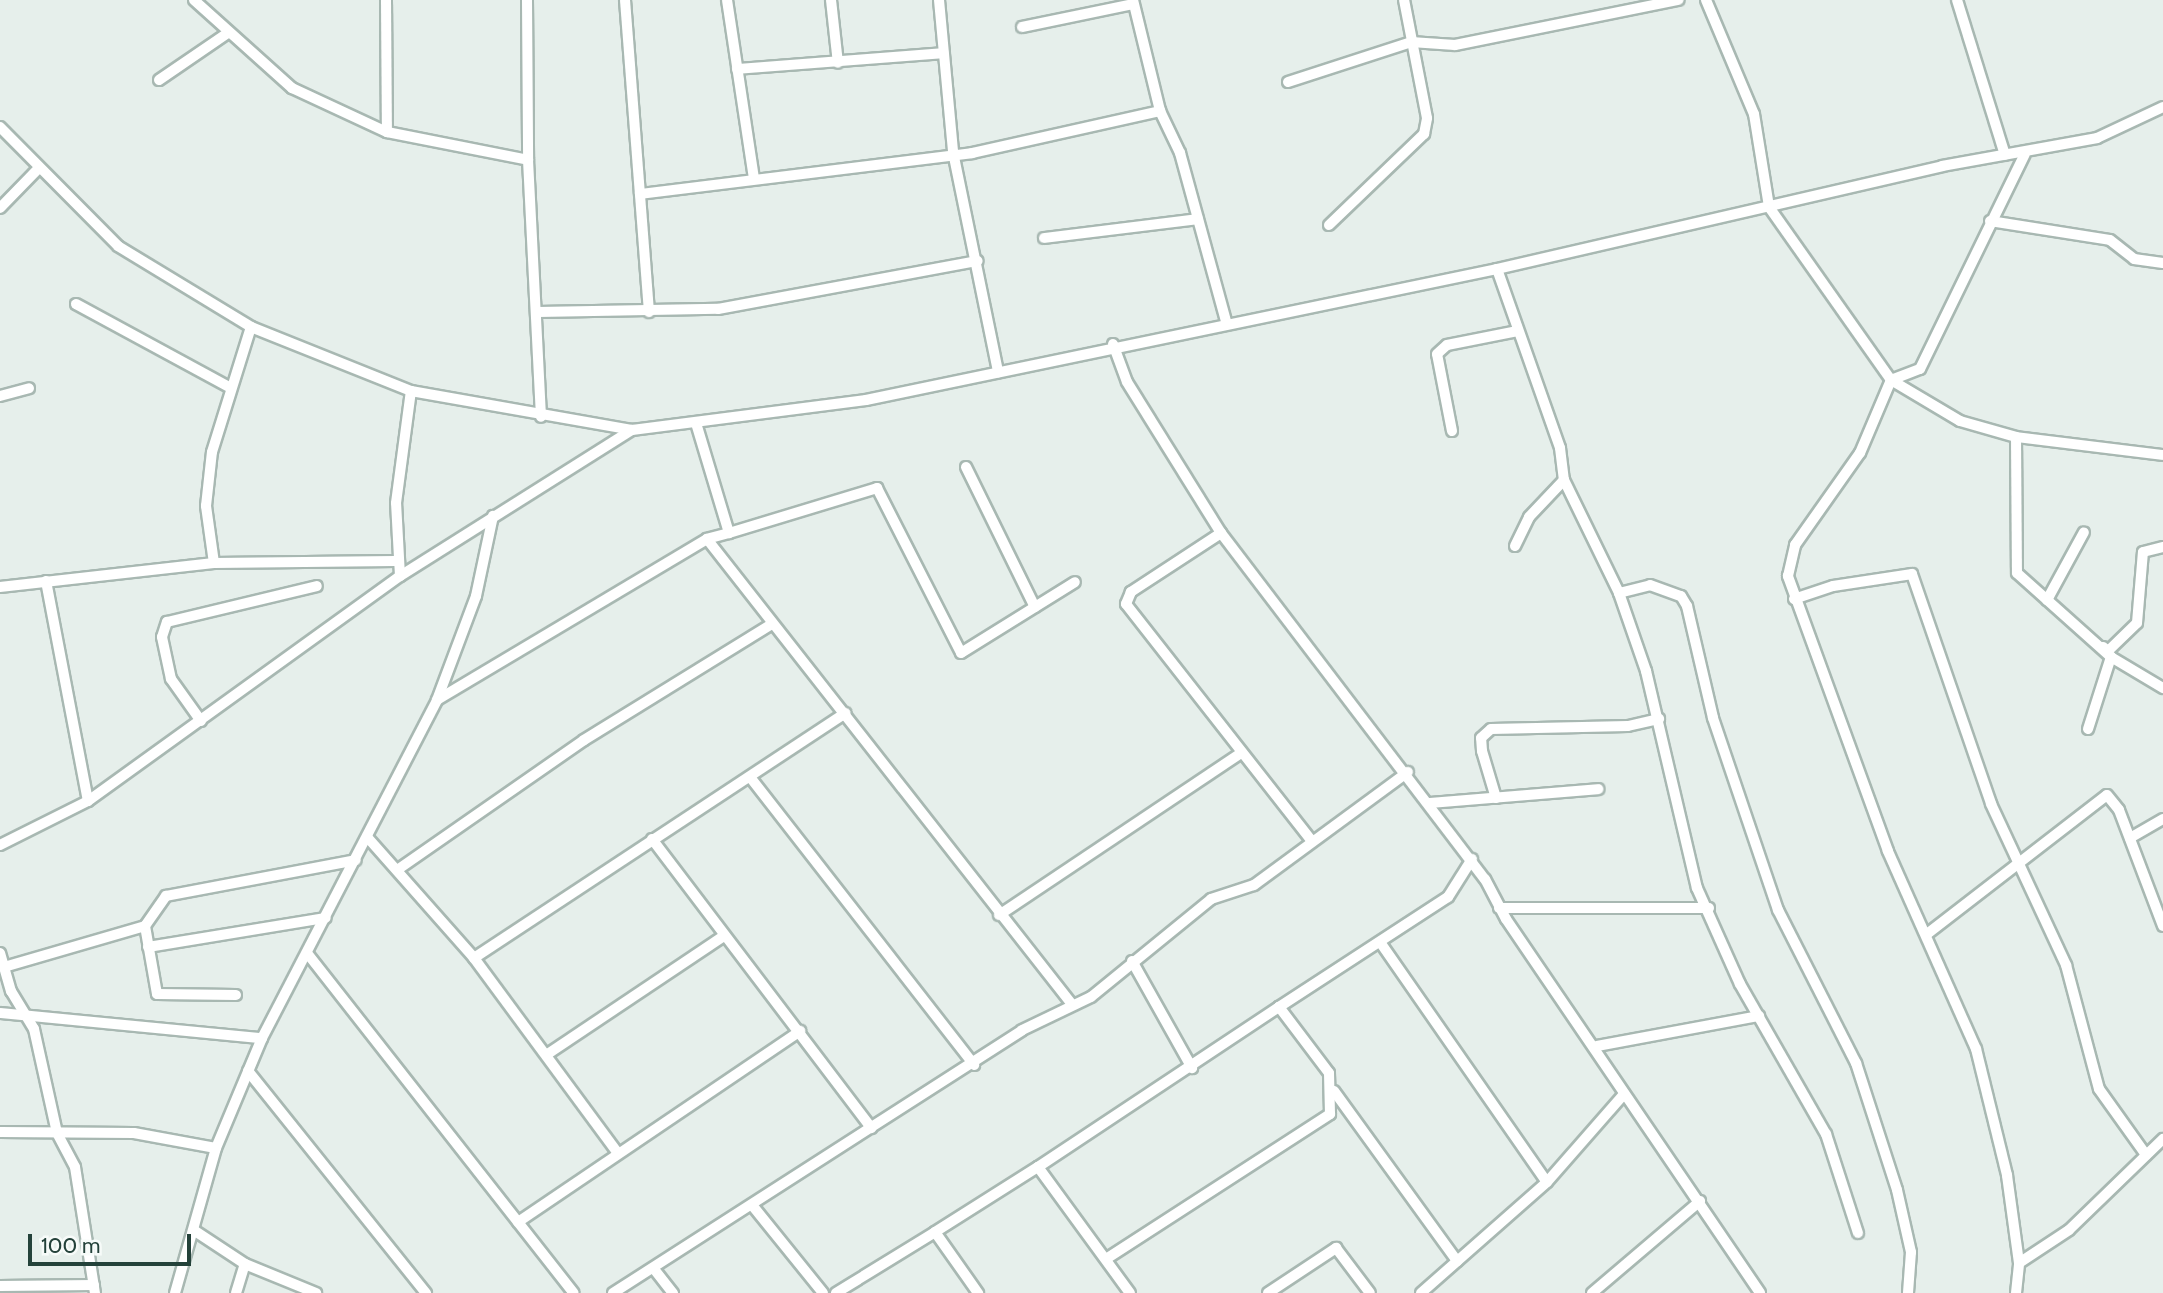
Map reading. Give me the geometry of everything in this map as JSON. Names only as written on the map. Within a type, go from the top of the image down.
[{"type":"street","points":[[194,0],[292,88],[387,132],[528,160]]},
{"type":"street","points":[[386,0],[387,132]]},
{"type":"street","points":[[527,0],[528,160],[538,312],[541,417]]},
{"type":"street","points":[[625,0],[649,313]]},
{"type":"street","points":[[727,0],[754,179]]},
{"type":"street","points":[[831,0],[838,63]]},
{"type":"street","points":[[939,0],[953,152],[978,261],[998,372]]},
{"type":"street","points":[[1328,225],[1423,134],[1427,118],[1404,0]]},
{"type":"street","points":[[1288,82],[1411,42],[1455,45],[1679,0]]},
{"type":"street","points":[[1706,0],[1754,114],[1769,208],[1891,380],[1960,421],[2016,437],[2163,455]]},
{"type":"street","points":[[1957,0],[2005,155]]},
{"type":"street","points":[[1022,27],[1133,2],[1160,111],[1180,153],[1226,321]]},
{"type":"street","points":[[159,80],[228,33]]},
{"type":"street","points":[[737,69],[943,53]]},
{"type":"street","points":[[0,127],[37,170],[118,246],[251,327],[411,391],[541,417],[632,430],[866,400],[1113,344],[1497,269],[2005,155],[2025,154],[2097,138],[2163,107]]},
{"type":"street","points":[[640,194],[953,152],[972,153],[1160,111]]},
{"type":"street","points":[[2016,1293],[2019,1263],[1991,1102],[1965,1019],[1888,850],[1794,599],[1788,576],[1794,545],[1860,453],[1891,380],[1920,369],[2025,154]]},
{"type":"street","points":[[0,208],[37,170]]},
{"type":"street","points":[[1044,238],[1198,219]]},
{"type":"street","points":[[1990,221],[2110,240],[2134,259],[2163,263]]},
{"type":"street","points":[[538,312],[649,313],[718,309],[978,261]]},
{"type":"street","points":[[1497,269],[1559,448],[1564,480],[1619,593],[1659,719],[1691,869],[1759,1016],[1826,1134],[1858,1233]]},
{"type":"street","points":[[76,304],[232,388]]},
{"type":"street","points":[[214,563],[206,506],[212,452],[251,327]]},
{"type":"street","points":[[1452,431],[1437,354],[1447,345],[1518,331]]},
{"type":"street","points":[[1113,344],[1127,382],[1221,533],[1408,772],[1472,859],[1499,908],[1597,1046],[1623,1094],[1700,1201],[1760,1293]]},
{"type":"street","points":[[0,396],[29,388]]},
{"type":"street","points":[[400,576],[395,561],[411,391]]},
{"type":"street","points":[[696,423],[729,533]]},
{"type":"street","points":[[0,845],[88,802],[400,576],[632,430]]},
{"type":"street","points":[[2016,437],[2017,573],[2110,654],[2163,688]]},
{"type":"street","points":[[966,467],[1035,607]]},
{"type":"street","points":[[1515,546],[1529,517],[1564,480]]},
{"type":"street","points":[[437,700],[707,539],[877,488],[961,653],[1075,582]]},
{"type":"street","points":[[175,1293],[195,1231],[216,1148],[262,1038],[368,838],[437,700],[475,596],[493,516]]},
{"type":"street","points":[[2047,600],[2084,532]]},
{"type":"street","points":[[1221,533],[1131,592],[1126,604],[1311,840]]},
{"type":"street","points":[[707,539],[845,713],[999,915],[1071,1003]]},
{"type":"street","points":[[2088,729],[2110,654],[2137,623],[2143,552],[2163,547]]},
{"type":"street","points":[[0,587],[214,563],[395,561]]},
{"type":"street","points":[[1794,599],[1833,586],[1912,574],[1990,804],[2066,965],[2099,1089],[2157,1149],[2069,1230],[2019,1263]]},
{"type":"street","points":[[46,581],[88,802]]},
{"type":"street","points":[[1619,593],[1650,584],[1681,596],[1687,606],[1713,718],[1777,910],[1856,1063],[1897,1190],[1910,1245],[1908,1293]]},
{"type":"street","points":[[201,721],[171,678],[162,636],[167,622],[317,586]]},
{"type":"street","points":[[400,869],[584,740],[772,624]]},
{"type":"street","points":[[474,958],[845,713]]},
{"type":"street","points":[[1496,798],[1482,751],[1481,738],[1491,729],[1628,726],[1659,719]]},
{"type":"street","points":[[999,915],[1241,753]]},
{"type":"street","points":[[613,1293],[1071,1003],[1090,997],[1212,899],[1254,885],[1311,840],[1408,772]]},
{"type":"street","points":[[750,777],[974,1065]]},
{"type":"street","points":[[1429,803],[1598,789]]},
{"type":"street","points":[[1927,934],[2104,795],[2115,803],[2163,926]]},
{"type":"street","points":[[2130,838],[2163,819]]},
{"type":"street","points":[[368,838],[400,869],[474,958],[549,1053],[617,1152]]},
{"type":"street","points":[[652,839],[722,937],[800,1031],[871,1128]]},
{"type":"street","points":[[836,1293],[1192,1068],[1279,1007],[1448,897],[1472,859]]},
{"type":"street","points":[[4,967],[145,926],[166,896],[356,860]]},
{"type":"street","points":[[1499,908],[1709,908]]},
{"type":"street","points":[[148,947],[326,918]]},
{"type":"street","points":[[145,926],[157,994],[236,995]]},
{"type":"street","points":[[549,1053],[722,937]]},
{"type":"street","points":[[1380,942],[1548,1182]]},
{"type":"street","points":[[0,953],[25,1015],[34,1029],[57,1133],[75,1167],[95,1289],[0,1286]]},
{"type":"street","points":[[307,953],[574,1293]]},
{"type":"street","points":[[1132,961],[1192,1068]]},
{"type":"street","points":[[1106,1258],[1321,1122],[1334,1106],[1334,1091],[1329,1073],[1279,1007]]},
{"type":"street","points":[[0,1013],[262,1038]]},
{"type":"street","points":[[1597,1046],[1759,1016]]},
{"type":"street","points":[[518,1222],[617,1152],[800,1031]]},
{"type":"street","points":[[248,1071],[426,1293]]},
{"type":"street","points":[[1334,1091],[1457,1261]]},
{"type":"street","points":[[1421,1293],[1548,1182],[1623,1094]]},
{"type":"street","points":[[0,1132],[158,1136],[216,1148]]},
{"type":"street","points":[[1038,1167],[1130,1293]]},
{"type":"street","points":[[1592,1293],[1700,1201]]},
{"type":"street","points":[[752,1205],[823,1293]]},
{"type":"street","points":[[195,1231],[245,1264],[295,1289],[316,1293]]},
{"type":"street","points":[[935,1232],[978,1293]]},
{"type":"street","points":[[1268,1293],[1336,1248],[1370,1293]]},
{"type":"street","points":[[236,1293],[245,1264]]},
{"type":"street","points":[[654,1269],[673,1293]]}]
